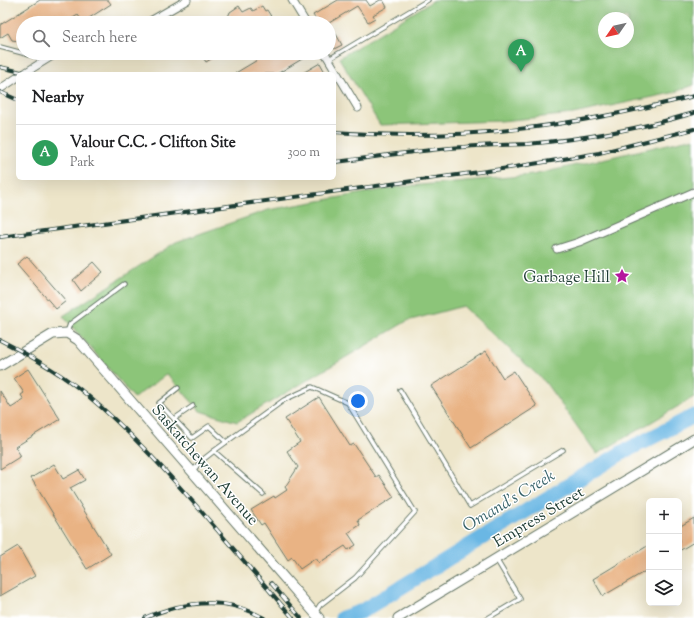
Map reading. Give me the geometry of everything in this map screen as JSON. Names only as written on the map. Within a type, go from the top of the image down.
[{"type":"street","points":[[159,16],[187,0]]},
{"type":"street","points":[[293,0],[302,16]]},
{"type":"street","points":[[26,72],[44,60]]},
{"type":"street","points":[[329,60],[358,108]]},
{"type":"street","points":[[0,89],[16,78]]},
{"type":"street","points":[[557,249],[579,242],[694,192]]},
{"type":"street","points":[[0,366],[53,334],[67,334]]},
{"type":"street","name":"Saskatchewan Avenue","points":[[67,334],[78,340],[316,616]]},
{"type":"street","name":"Empress Street","points":[[402,617],[694,439]]},
{"type":"lane","points":[[336,51],[428,0]]},
{"type":"lane","points":[[0,47],[16,51]]},
{"type":"lane","points":[[67,334],[70,324],[124,284]]},
{"type":"lane","points":[[192,472],[200,462],[214,451],[284,400],[312,387],[348,403],[415,512],[355,578],[320,605],[316,616]]},
{"type":"lane","points":[[178,388],[159,403],[192,438],[209,426],[226,442]]},
{"type":"lane","points":[[400,390],[470,506],[563,450]]},
{"type":"lane","points":[[174,419],[193,406]]},
{"type":"lane","points":[[214,451],[263,494]]},
{"type":"lane","points":[[488,618],[520,599],[496,559]]},
{"type":"green space","points":[[434,0],[694,0],[694,85],[672,93],[573,114],[501,121],[380,125],[339,58]]},
{"type":"green space","points":[[694,138],[694,397],[597,454],[545,382],[463,306],[407,321],[237,422],[200,411],[167,374],[134,398],[63,316],[176,242],[268,210],[398,187],[533,175]]},
{"type":"building","points":[[40,0],[108,0],[111,4],[92,16],[16,16],[16,41],[12,40],[8,33],[0,38],[0,25]]},
{"type":"building","points":[[338,0],[366,0],[370,6],[380,0],[383,0],[387,7],[373,15],[375,18],[368,22],[357,6],[336,19],[336,16],[313,15]]},
{"type":"building","points":[[239,6],[243,12],[251,8],[253,11],[262,6],[271,16],[228,16],[230,12]]},
{"type":"building","points":[[336,34],[342,45],[336,48]]},
{"type":"building","points":[[257,60],[300,60],[280,72],[237,72]]},
{"type":"building","points":[[320,63],[325,72],[304,72]]},
{"type":"building","points":[[27,256],[66,301],[56,309],[17,264]]},
{"type":"building","points":[[94,262],[103,272],[81,291],[73,280]]},
{"type":"building","points":[[486,351],[503,378],[514,371],[537,406],[471,448],[431,386]]},
{"type":"building","points":[[28,369],[60,419],[15,447],[21,456],[0,469],[0,391],[11,408],[24,400],[21,395],[24,393],[14,378]]},
{"type":"building","points":[[319,397],[350,446],[354,444],[376,477],[379,475],[394,497],[358,520],[360,525],[348,533],[356,545],[348,550],[345,546],[319,563],[316,558],[300,569],[292,557],[288,560],[264,523],[261,525],[251,510],[287,490],[285,487],[298,467],[287,451],[300,442],[285,419]]},
{"type":"building","points":[[54,464],[63,479],[79,470],[85,480],[70,488],[111,554],[87,569],[31,478]]},
{"type":"building","points":[[694,518],[694,542],[682,549],[682,534],[682,525]]},
{"type":"building","points":[[18,546],[35,576],[0,596],[0,557]]},
{"type":"building","points":[[646,547],[646,571],[603,596],[593,579]]},
{"type":"waterway","name":"Omand's Creek","points":[[342,618],[362,611],[623,452],[694,416]]},
{"type":"railway","points":[[0,67],[21,72]]},
{"type":"railway","points":[[0,92],[16,99]]},
{"type":"railway","points":[[336,132],[380,135],[426,135],[516,129],[560,124],[604,116],[694,96]]},
{"type":"railway","points":[[336,162],[448,148],[527,144],[569,139],[632,129],[694,113]]},
{"type":"railway","points":[[0,237],[509,168],[599,153],[694,129]]},
{"type":"railway","points":[[0,340],[67,379],[117,422],[200,510],[293,618]]},
{"type":"railway","points":[[271,583],[301,618]]},
{"type":"railway","points":[[145,618],[177,607],[211,603],[243,609],[264,618]]},
{"type":"place","name":"Valour C.C. - Clifton Site","points":[[521,72]]},
{"type":"place","name":"Garbage Hill","points":[[622,276]]}]
